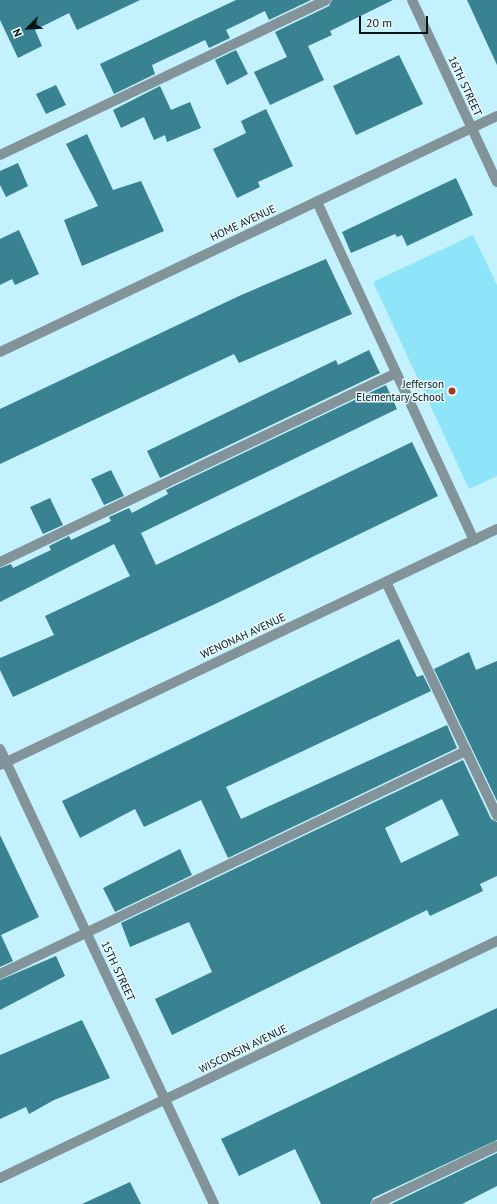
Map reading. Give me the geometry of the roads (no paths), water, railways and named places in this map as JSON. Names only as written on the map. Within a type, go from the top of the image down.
[{"type":"street","points":[[0,155],[326,0]]},
{"type":"street","name":"16TH STREET","points":[[412,0],[497,182]]},
{"type":"street","name":"HOME AVENUE","points":[[0,352],[497,116]]},
{"type":"street","points":[[317,202],[474,540]]},
{"type":"street","points":[[0,562],[396,373]]},
{"type":"street","name":"WENONAH AVENUE","points":[[3,763],[497,529]]},
{"type":"street","points":[[386,582],[497,816]]},
{"type":"street","name":"15TH STREET","points":[[0,749],[3,763],[87,933],[214,1204]]},
{"type":"street","points":[[0,974],[466,751]]},
{"type":"street","name":"WISCONSIN AVENUE","points":[[0,1178],[497,941]]},
{"type":"street","points":[[376,1204],[497,1146]]},
{"type":"place","name":"Jefferson Elementary School","points":[[452,391]]}]
